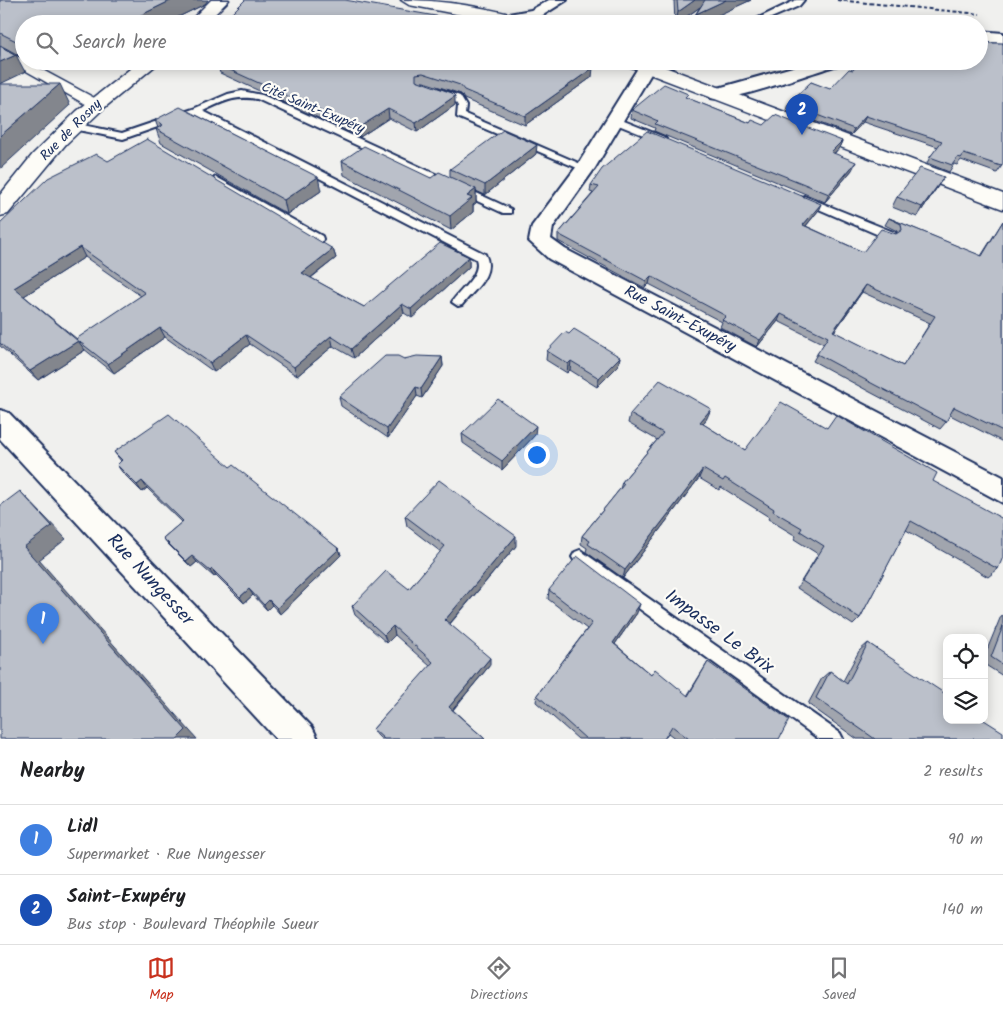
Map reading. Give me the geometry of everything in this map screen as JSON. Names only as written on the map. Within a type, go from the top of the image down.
[{"type":"main road","points":[[205,15],[221,0]]},
{"type":"main road","points":[[409,0],[492,15]]},
{"type":"main road","name":"Rue de Rosny","points":[[0,209],[12,197],[46,153],[95,104],[140,70]]},
{"type":"main road","points":[[655,70],[1003,202]]},
{"type":"street","points":[[528,15],[535,14],[560,0]]},
{"type":"street","points":[[988,37],[1003,38]]},
{"type":"street","points":[[0,51],[15,59]]},
{"type":"street","points":[[34,70],[95,104]]},
{"type":"street","name":"Rue Saint-Exupéry","points":[[637,70],[614,120],[585,168],[543,226],[540,241],[557,254],[1003,491]]},
{"type":"street","points":[[717,94],[737,90],[803,70]]},
{"type":"street","name":"Rue Nungesser","points":[[0,421],[300,739]]},
{"type":"lane","points":[[771,15],[796,4],[800,0]]},
{"type":"lane","points":[[430,89],[457,98],[462,106],[460,116],[585,168]]},
{"type":"lane","name":"Cité Saint-Exupéry","points":[[73,126],[123,136],[143,133],[231,96],[242,94],[259,97],[507,211]]},
{"type":"lane","points":[[196,111],[481,257],[484,264],[482,273],[458,302]]},
{"type":"lane","points":[[614,120],[669,143]]},
{"type":"lane","points":[[209,176],[318,238]]},
{"type":"lane","points":[[794,195],[892,236]]},
{"type":"lane","name":"Impasse Le Brix","points":[[580,557],[834,739]]},
{"type":"path","points":[[837,0],[985,14]]},
{"type":"building","points":[[0,0],[172,0],[141,15],[15,15],[15,40],[0,33]]},
{"type":"building","points":[[245,0],[345,0],[430,15],[230,15]]},
{"type":"building","points":[[677,0],[695,0],[678,12]]},
{"type":"building","points":[[705,0],[726,0],[696,14]]},
{"type":"building","points":[[988,43],[1003,43],[1003,164],[1001,166],[964,154],[961,158],[958,157],[952,165],[930,157],[942,141],[866,116],[854,129],[788,104],[811,82],[830,89],[848,70],[988,70]]},
{"type":"building","points":[[0,46],[15,54],[15,55],[0,62]]},
{"type":"building","points":[[230,70],[590,70],[525,116],[464,90],[460,85],[423,73],[416,74],[416,80],[452,93],[455,96],[416,123],[388,109],[358,128]]},
{"type":"building","points":[[0,84],[60,84],[0,136]]},
{"type":"building","points":[[664,84],[688,94],[685,97],[750,123],[752,120],[764,125],[775,115],[842,141],[831,152],[856,162],[829,194],[655,124],[658,121],[632,110]]},
{"type":"building","points":[[180,107],[318,177],[284,200],[156,129],[163,125],[155,120]]},
{"type":"building","points":[[503,130],[537,145],[485,185],[450,169]]},
{"type":"building","points":[[647,131],[821,204],[803,225],[863,252],[881,229],[896,234],[902,230],[901,224],[889,218],[982,256],[1003,221],[1003,431],[954,407],[946,422],[875,385],[817,354],[828,337],[781,314],[760,340],[722,320],[726,316],[651,276],[646,281],[558,234],[599,187],[591,185],[602,169]],"holes":[[[866,285],[935,316],[903,366],[833,331]]]},
{"type":"building","points":[[147,139],[333,249],[302,273],[364,307],[440,243],[469,257],[411,309],[402,304],[351,349],[331,336],[294,367],[246,335],[210,363],[160,328],[108,364],[76,339],[145,293],[80,247],[14,288],[78,341],[30,371],[0,343],[0,224],[48,178],[96,154],[108,161]]},
{"type":"building","points":[[364,146],[431,178],[439,172],[476,189],[467,196],[472,198],[450,216],[342,161]]},
{"type":"building","points":[[920,168],[944,177],[922,207],[897,197]]},
{"type":"building","points":[[574,329],[620,357],[599,378],[571,361],[568,364],[547,351],[565,332],[569,334]]},
{"type":"building","points":[[385,356],[398,356],[404,359],[417,356],[442,357],[421,389],[416,387],[387,429],[339,397]]},
{"type":"building","points":[[660,380],[711,409],[700,422],[745,450],[781,402],[827,428],[836,415],[937,473],[933,481],[1003,519],[1003,557],[998,569],[911,521],[860,618],[802,581],[824,546],[800,531],[802,528],[773,511],[774,509],[725,478],[723,481],[703,469],[625,570],[588,544],[590,541],[582,536],[624,484],[622,482],[663,433],[630,414]]},
{"type":"building","points":[[498,399],[536,426],[502,461],[462,434]]},
{"type":"building","points":[[169,414],[230,467],[233,465],[339,549],[277,608],[269,600],[264,605],[249,589],[240,597],[212,569],[210,571],[192,556],[186,561],[163,538],[183,521],[142,481],[137,485],[117,465],[122,460],[114,452]]},
{"type":"building","points":[[439,480],[516,536],[445,620],[490,658],[449,707],[485,739],[384,739],[373,729],[433,662],[393,626],[384,635],[352,606],[386,571],[409,589],[445,546],[405,516]]},
{"type":"building","points":[[20,491],[52,526],[24,547],[186,730],[177,739],[0,739],[0,506]]},
{"type":"building","points":[[577,556],[640,604],[613,643],[651,675],[655,669],[688,696],[708,662],[789,720],[779,739],[689,739],[672,726],[664,739],[586,739],[537,695],[592,623],[549,590]]},
{"type":"building","points":[[1003,626],[1003,665],[991,657]]},
{"type":"building","points":[[868,643],[943,692],[943,724],[988,723],[1003,732],[1003,739],[875,739],[816,698],[830,671],[847,684]]},
{"type":"place","name":"Saint-Exupéry","points":[[802,135]]},
{"type":"place","name":"Lidl","points":[[43,644]]}]
